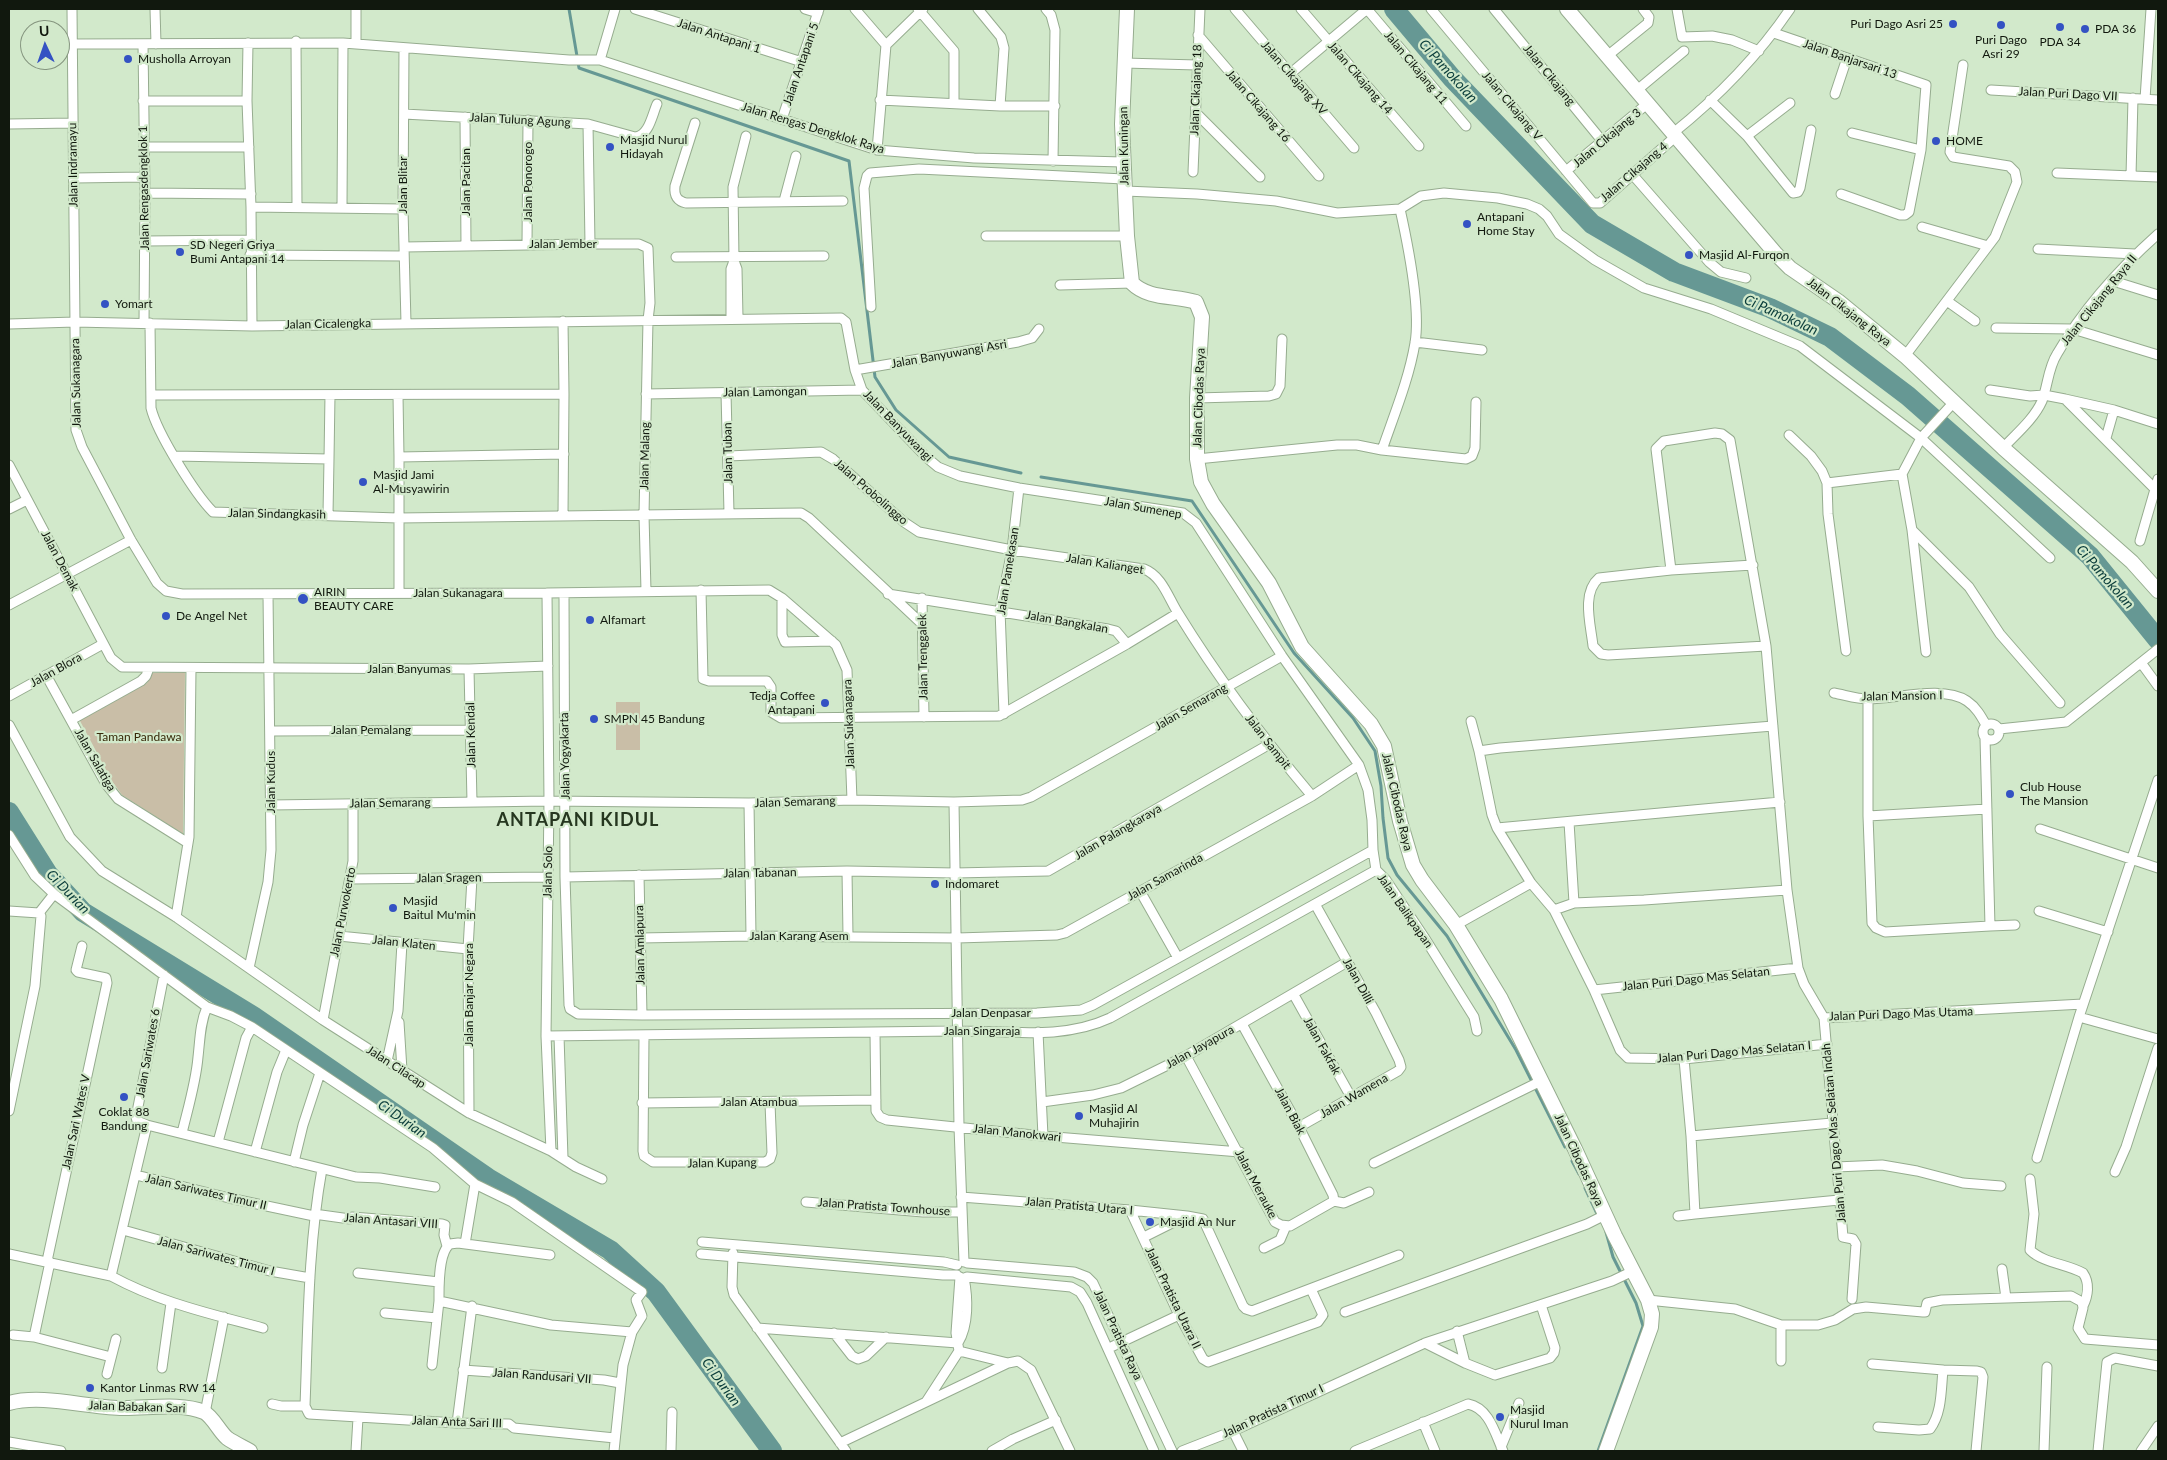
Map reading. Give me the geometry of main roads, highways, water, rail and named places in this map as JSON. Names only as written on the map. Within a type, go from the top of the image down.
[{"type":"waterway","points":[[569,9],[579,68],[849,161],[875,377],[896,410],[949,457],[1021,473]]},
{"type":"waterway","name":"Ci Pamokolan","points":[[1394,9],[1452,78],[1592,224],[1674,272],[1770,308],[1830,337],[1908,396],[2090,556],[2158,640]]},
{"type":"waterway","points":[[1041,477],[1192,501],[1294,653],[1353,718],[1375,751],[1381,786],[1388,858],[1397,875],[1447,936],[1516,1050],[1565,1147]]},
{"type":"waterway","name":"Ci Durian","points":[[9,812],[48,874],[83,912],[253,1016],[488,1178],[610,1250],[656,1292],[772,1451]]},
{"type":"waterway","points":[[1572,1161],[1579,1174]]},
{"type":"waterway","points":[[1585,1188],[1599,1218]]},
{"type":"waterway","points":[[1598,1451],[1643,1326],[1636,1303],[1613,1257],[1606,1232]]},
{"type":"place","name":"Puri Dago Asri 25","points":[[1953,24]]},
{"type":"place","name":"Puri Dago Asri 29","points":[[2001,25]]},
{"type":"place","name":"PDA 34","points":[[2060,27]]},
{"type":"place","name":"PDA 36","points":[[2085,29]]},
{"type":"place","name":"Musholla Arroyan","points":[[128,59]]},
{"type":"place","name":"HOME","points":[[1936,141]]},
{"type":"place","name":"Masjid Nurul Hidayah","points":[[610,147]]},
{"type":"place","name":"Antapani Home Stay","points":[[1467,224]]},
{"type":"place","name":"SD Negeri Griya Bumi Antapani 14","points":[[180,252]]},
{"type":"place","name":"Masjid Al-Furqon","points":[[1689,255]]},
{"type":"place","name":"Yomart","points":[[105,304]]},
{"type":"place","name":"Masjid Jami Al-Musyawirin","points":[[363,482]]},
{"type":"place","name":"AIRIN BEAUTY CARE","points":[[303,599]]},
{"type":"place","name":"De Angel Net","points":[[166,616]]},
{"type":"place","name":"Alfamart","points":[[590,620]]},
{"type":"place","name":"Tedja Coffee Antapani","points":[[825,703]]},
{"type":"place","name":"SMPN 45 Bandung","points":[[594,719]]},
{"type":"place","name":"Club House The Mansion","points":[[2010,794]]},
{"type":"place","name":"Indomaret","points":[[935,884]]},
{"type":"place","name":"Masjid Baitul Mu'min","points":[[393,908]]},
{"type":"place","name":"Coklat 88 Bandung","points":[[124,1097]]},
{"type":"place","name":"Masjid Al Muhajirin","points":[[1079,1116]]},
{"type":"place","name":"Masjid An Nur","points":[[1150,1222]]},
{"type":"place","name":"Kantor Linmas RW 14","points":[[90,1388]]},
{"type":"place","name":"Masjid Nurul Iman","points":[[1500,1417]]},
{"type":"district","name":"ANTAPANI KIDUL","points":[[578,820]]},
{"type":"park label","name":"Taman Pandawa","points":[[139,737]]}]
